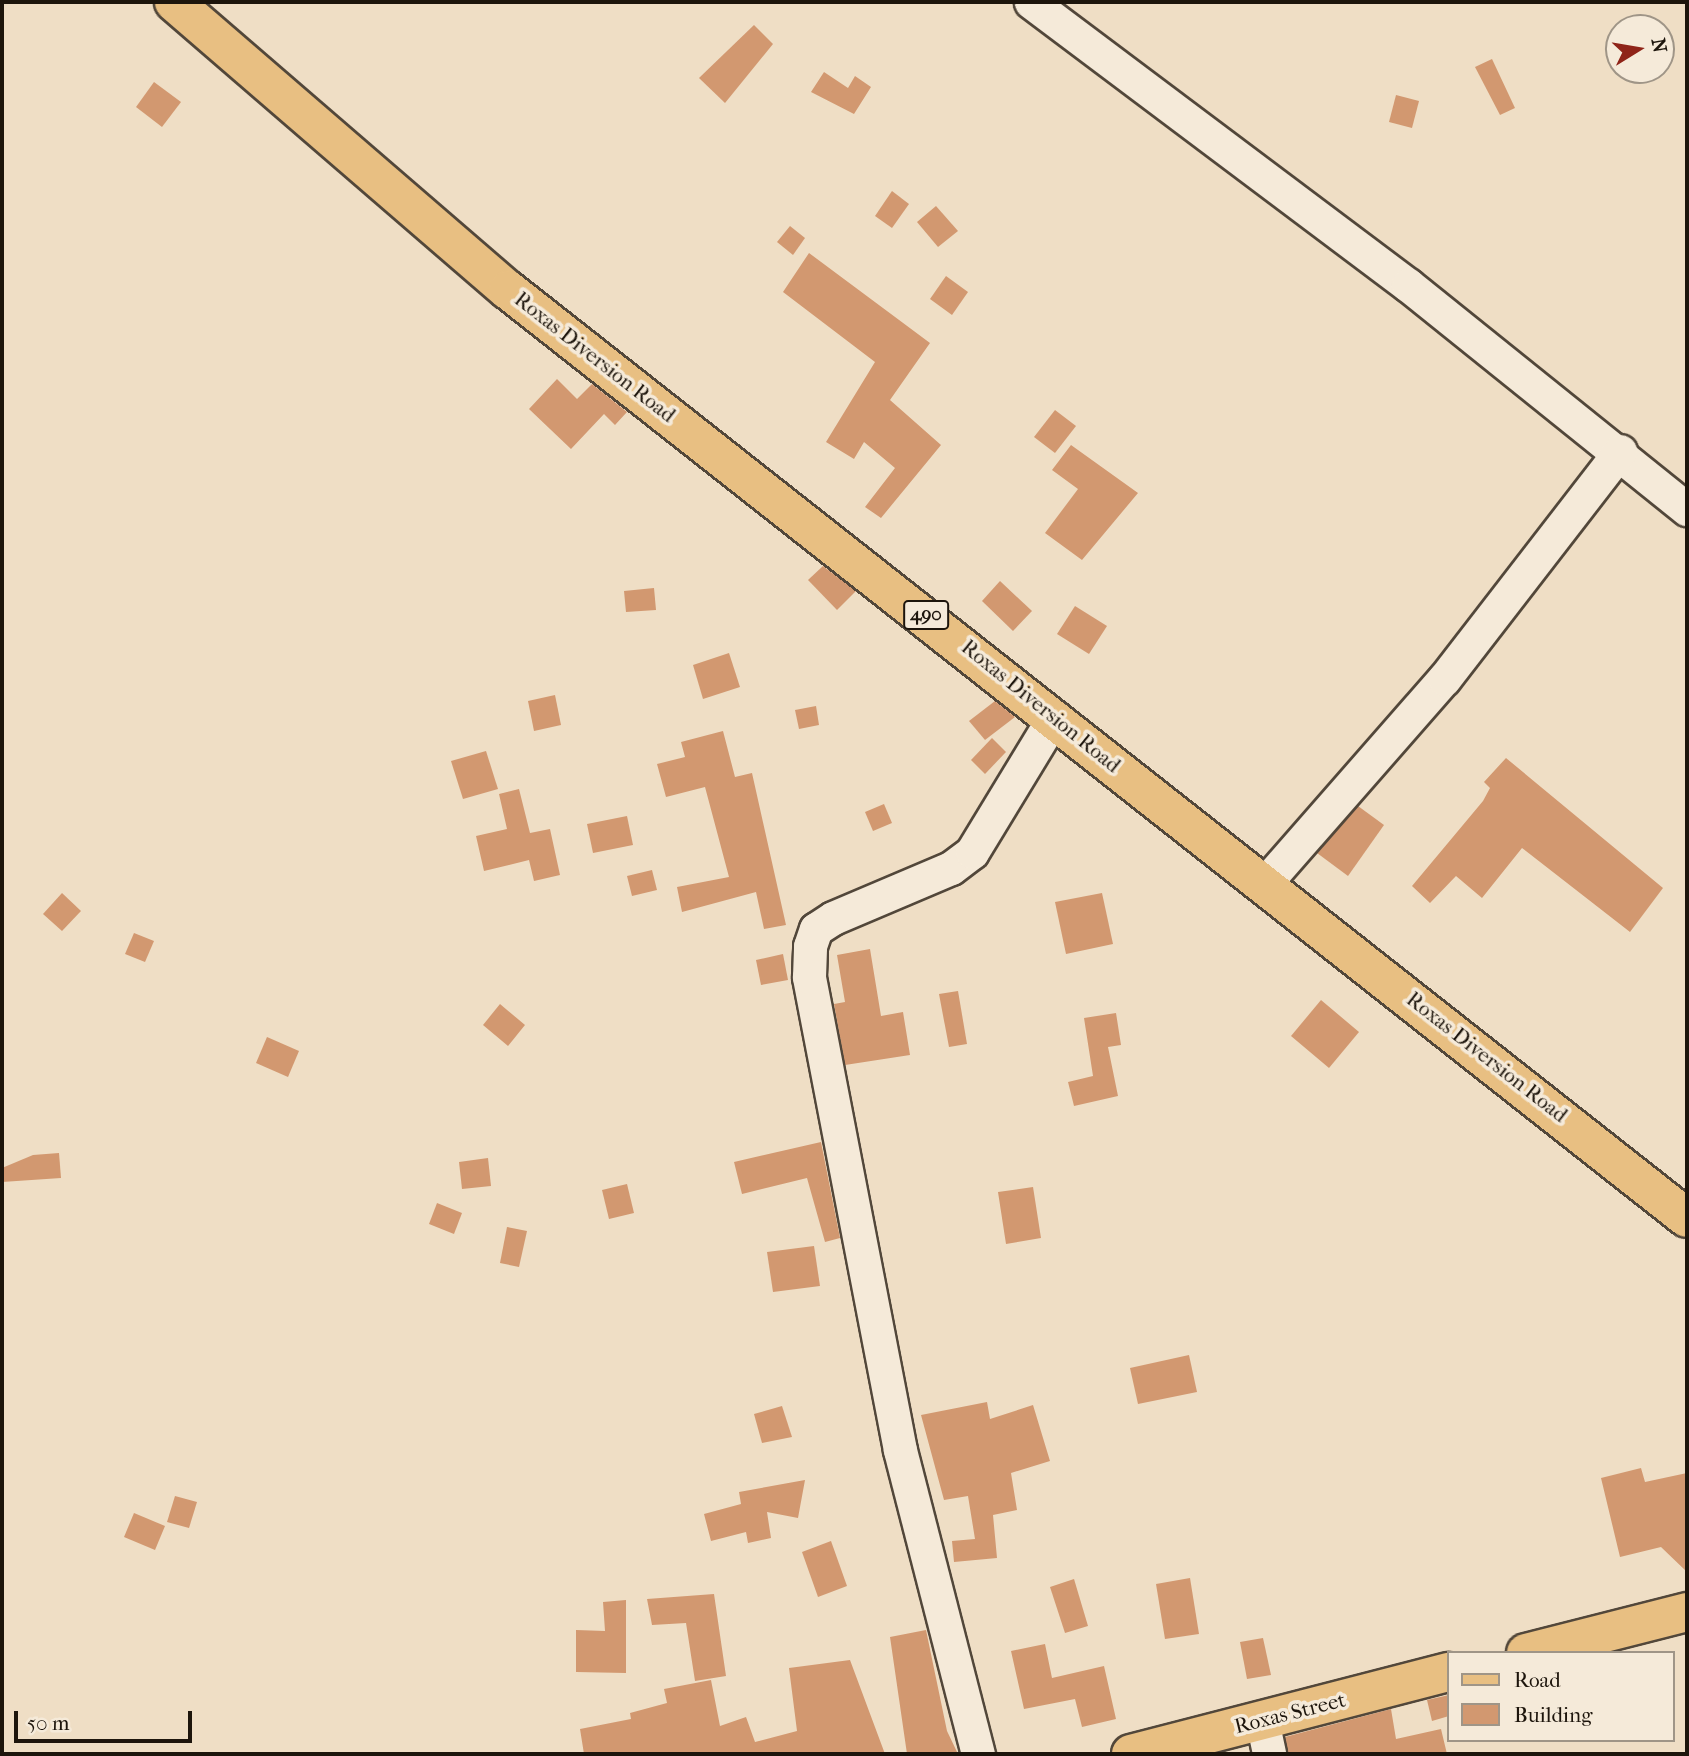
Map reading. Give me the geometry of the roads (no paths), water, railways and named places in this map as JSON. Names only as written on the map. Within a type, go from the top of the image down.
[{"type":"main road","name":"Roxas Diversion Road","points":[[174,2],[508,290],[1266,882],[1687,1218]]},
{"type":"main road","points":[[1534,1651],[1687,1612]]},
{"type":"main road","name":"Roxas Street","points":[[1131,1754],[1265,1737],[1448,1672]]},
{"type":"street","points":[[1031,2],[1620,450],[1687,509]]},
{"type":"street","points":[[1266,882],[1444,680],[1620,450]]},
{"type":"street","points":[[978,1754],[900,1450],[809,977],[810,946],[816,929],[833,918],[951,868],[972,852],[1054,717]]}]
